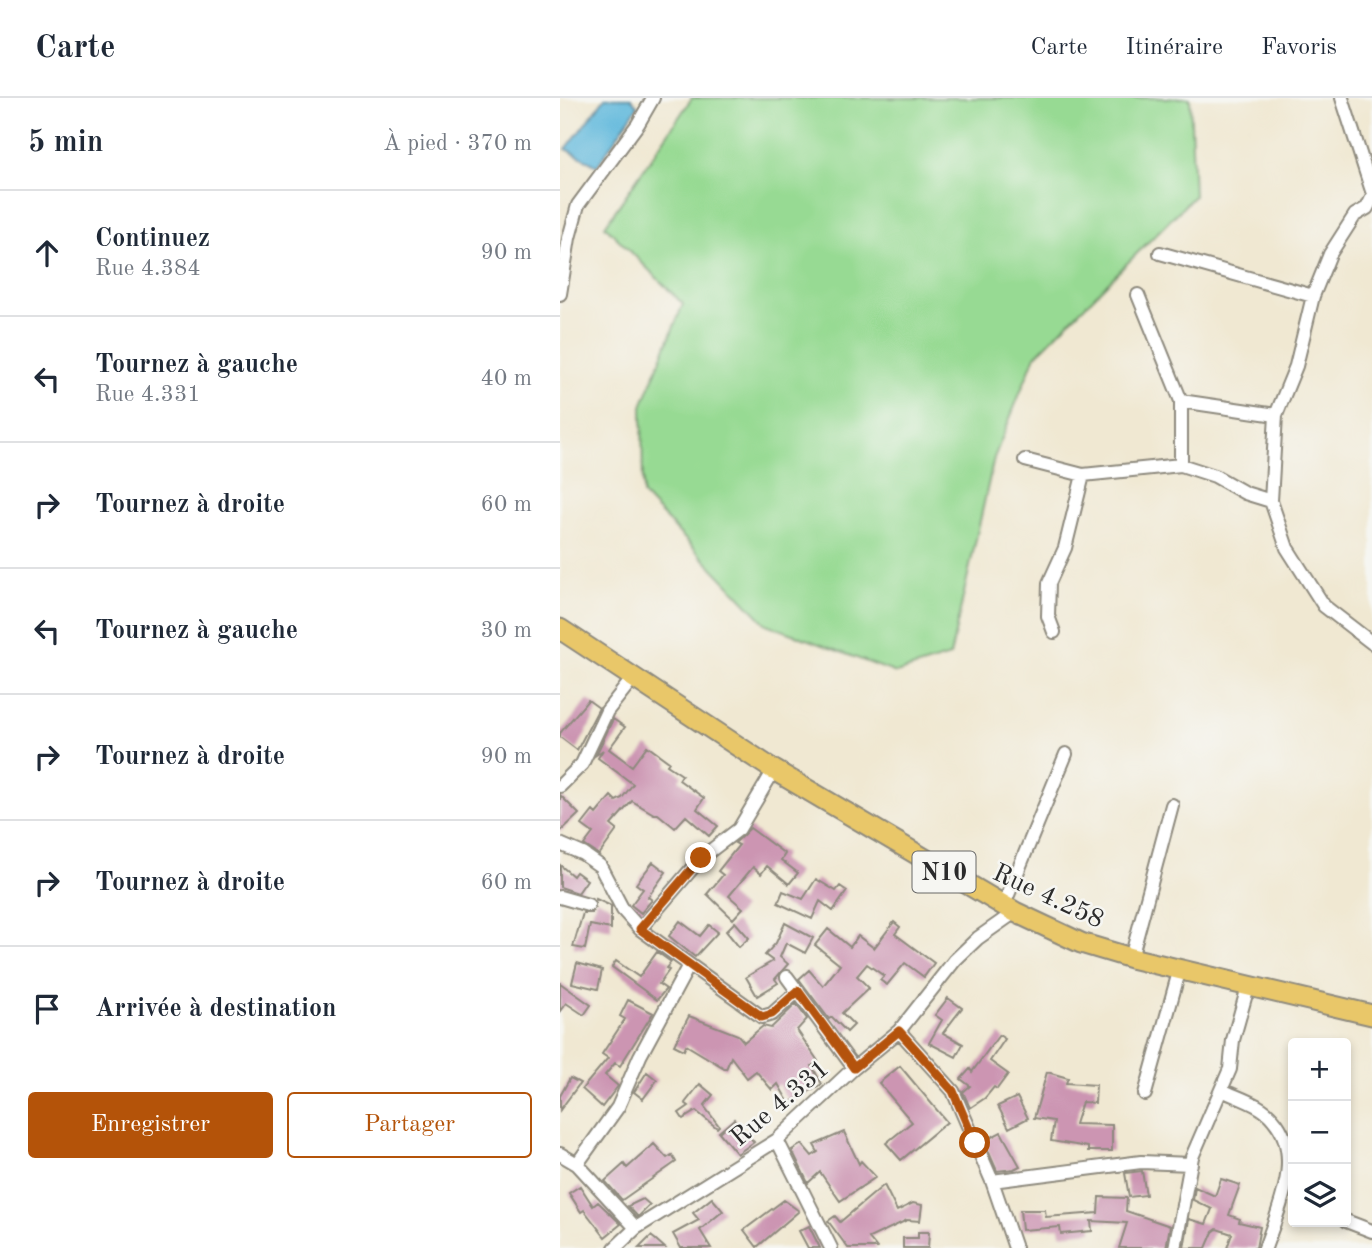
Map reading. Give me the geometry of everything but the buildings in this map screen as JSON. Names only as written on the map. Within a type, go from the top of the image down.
[{"type":"highway","name":"Rue 4.258","points":[[560,629],[774,770],[1009,910],[1081,943],[1130,958],[1179,972],[1372,1015]]},
{"type":"street","points":[[560,294],[569,238],[578,205],[638,124],[653,98]]},
{"type":"street","points":[[1342,98],[1372,191]]},
{"type":"street","points":[[1370,205],[1355,215],[1330,254],[1313,296],[1296,366],[1276,415],[1271,501],[1287,548],[1324,606],[1372,643]]},
{"type":"street","points":[[1160,253],[1313,296]]},
{"type":"street","points":[[1138,295],[1181,401],[1181,465]]},
{"type":"street","points":[[1181,401],[1276,415]]},
{"type":"street","points":[[1025,460],[1083,475],[1181,465],[1216,476],[1258,498],[1271,501]]},
{"type":"street","points":[[1054,632],[1048,616],[1049,583],[1065,548],[1083,475]]},
{"type":"street","points":[[560,786],[582,764],[607,711],[633,678]]},
{"type":"street","points":[[1009,910],[1066,754]]},
{"type":"street","points":[[640,929],[701,858],[739,829],[774,770]]},
{"type":"street","points":[[1130,958],[1172,805]]},
{"type":"street","points":[[560,844],[583,854],[600,866],[623,910],[640,929],[762,1017],[772,1014],[798,991]]},
{"type":"street","points":[[560,897],[588,905]]},
{"type":"street","name":"Rue 4.331","points":[[615,1248],[631,1243],[636,1228],[778,1140],[854,1068],[899,1031],[956,960],[1009,910]]},
{"type":"street","points":[[577,1164],[618,1107],[640,1056],[689,965]]},
{"type":"street","points":[[1145,1094],[1179,972]]},
{"type":"street","points":[[787,977],[854,1068]]},
{"type":"street","points":[[1175,1248],[1191,1164],[1230,1069],[1233,1040],[1248,988]]},
{"type":"street","points":[[899,1031],[953,1091],[992,1181],[1015,1248]]},
{"type":"street","points":[[1222,1090],[1260,1108],[1274,1119],[1285,1143],[1288,1164]]},
{"type":"street","points":[[778,1140],[831,1248]]},
{"type":"street","points":[[560,1154],[577,1164],[636,1228]]},
{"type":"street","points":[[992,1181],[1141,1162],[1191,1164]]},
{"type":"street","points":[[1265,1248],[1288,1199]]},
{"type":"street","points":[[1351,1223],[1372,1231]]},
{"type":"green space","points":[[692,98],[1190,98],[1194,196],[1035,356],[994,458],[950,656],[896,673],[766,624],[643,495],[642,406],[683,304],[605,226]]},
{"type":"water","points":[[605,98],[631,98],[638,106],[597,166],[566,149]]},
{"type":"route","points":[[701,858],[640,929],[762,1017],[768,1017],[798,991],[854,1068],[899,1031],[953,1091],[975,1143]]}]
